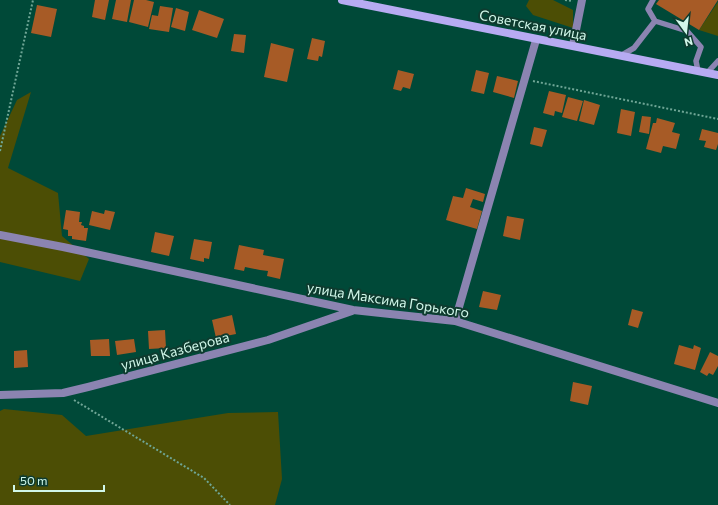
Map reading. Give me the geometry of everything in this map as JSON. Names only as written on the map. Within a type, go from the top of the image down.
[{"type":"street","name":"Советская улица","points":[[342,0],[361,2],[536,40],[573,45],[718,75]]},
{"type":"street","points":[[573,45],[582,0]]},
{"type":"street","points":[[455,321],[536,40]]},
{"type":"street","name":"улица Максима Горького","points":[[0,235],[353,310],[455,321],[718,403]]},
{"type":"street","name":"улица Казберова","points":[[0,395],[63,393],[268,340],[353,310]]},
{"type":"lane","points":[[653,0],[648,9],[656,21],[688,31],[701,47],[696,61],[698,71]]},
{"type":"lane","points":[[622,55],[634,48],[656,21]]},
{"type":"lane","points":[[707,73],[718,61]]},
{"type":"path","points":[[0,151],[33,0]]},
{"type":"path","points":[[525,80],[718,119]]},
{"type":"path","points":[[63,393],[204,478],[230,505]]},
{"type":"shaded area","points":[[529,0],[553,0],[573,10],[573,28],[533,15],[526,6]]},
{"type":"shaded area","points":[[718,2],[718,36],[699,30]]},
{"type":"shaded area","points":[[31,92],[8,168],[58,193],[62,236],[89,259],[80,281],[0,262],[0,136],[17,100]]},
{"type":"shaded area","points":[[4,409],[62,415],[86,436],[228,413],[278,412],[282,479],[275,505],[0,505],[0,411]]},
{"type":"building","points":[[95,0],[109,0],[105,20],[92,17]]},
{"type":"building","points":[[116,0],[131,0],[127,22],[112,19]]},
{"type":"building","points":[[134,0],[154,2],[148,27],[129,22]]},
{"type":"building","points":[[659,0],[718,0],[699,30],[656,4]]},
{"type":"building","points":[[37,5],[57,9],[51,37],[31,33]]},
{"type":"building","points":[[160,6],[173,8],[169,32],[149,29],[152,15],[158,16]]},
{"type":"building","points":[[176,8],[189,12],[185,31],[171,27]]},
{"type":"building","points":[[199,10],[224,19],[217,38],[192,30]]},
{"type":"building","points":[[234,34],[246,35],[244,53],[231,51]]},
{"type":"building","points":[[312,38],[325,41],[322,57],[319,56],[318,61],[307,59]]},
{"type":"building","points":[[271,43],[294,49],[287,82],[264,77]]},
{"type":"building","points":[[398,70],[414,74],[410,89],[403,87],[401,91],[393,89]]},
{"type":"building","points":[[476,70],[489,73],[484,94],[471,91]]},
{"type":"building","points":[[497,76],[518,81],[514,98],[493,92]]},
{"type":"building","points":[[549,91],[566,95],[562,113],[555,111],[554,116],[543,113]]},
{"type":"building","points":[[568,97],[583,101],[577,121],[562,117]]},
{"type":"building","points":[[584,100],[600,105],[594,125],[579,121]]},
{"type":"building","points":[[621,109],[635,112],[631,136],[617,133]]},
{"type":"building","points":[[642,116],[651,117],[649,134],[639,132]]},
{"type":"building","points":[[657,118],[675,123],[672,132],[680,134],[676,149],[663,146],[661,153],[646,149],[653,123],[656,123]]},
{"type":"building","points":[[534,127],[547,130],[542,147],[530,144]]},
{"type":"building","points":[[702,129],[718,133],[718,144],[716,150],[704,147],[706,141],[699,140]]},
{"type":"building","points":[[466,188],[485,194],[483,202],[473,199],[470,207],[482,211],[477,229],[446,220],[453,196],[463,198]]},
{"type":"building","points":[[66,210],[80,212],[79,222],[82,222],[81,225],[84,226],[84,228],[88,228],[86,241],[72,239],[72,236],[68,236],[68,230],[63,229]]},
{"type":"building","points":[[105,210],[115,212],[110,230],[89,225],[92,211],[104,214]]},
{"type":"building","points":[[507,216],[524,219],[520,240],[503,236]]},
{"type":"building","points":[[155,232],[174,236],[169,256],[151,252]]},
{"type":"building","points":[[194,239],[212,242],[209,259],[204,258],[204,262],[190,259]]},
{"type":"building","points":[[239,245],[264,250],[263,255],[284,259],[280,279],[267,276],[268,271],[245,267],[244,271],[234,269]]},
{"type":"building","points":[[483,291],[501,295],[497,310],[479,307]]},
{"type":"building","points":[[632,309],[643,312],[638,328],[628,325]]},
{"type":"building","points":[[232,315],[236,334],[216,338],[212,320]]},
{"type":"building","points":[[165,330],[166,348],[149,349],[148,331]]},
{"type":"building","points":[[109,339],[110,356],[91,356],[90,340]]},
{"type":"building","points":[[134,339],[136,352],[117,355],[115,341]]},
{"type":"building","points":[[679,345],[693,349],[694,345],[701,348],[695,370],[674,364]]},
{"type":"building","points":[[27,350],[28,367],[14,368],[14,351]]},
{"type":"building","points":[[710,352],[718,356],[718,366],[713,375],[709,373],[707,376],[700,372]]},
{"type":"building","points":[[573,382],[592,386],[588,405],[570,401]]}]
